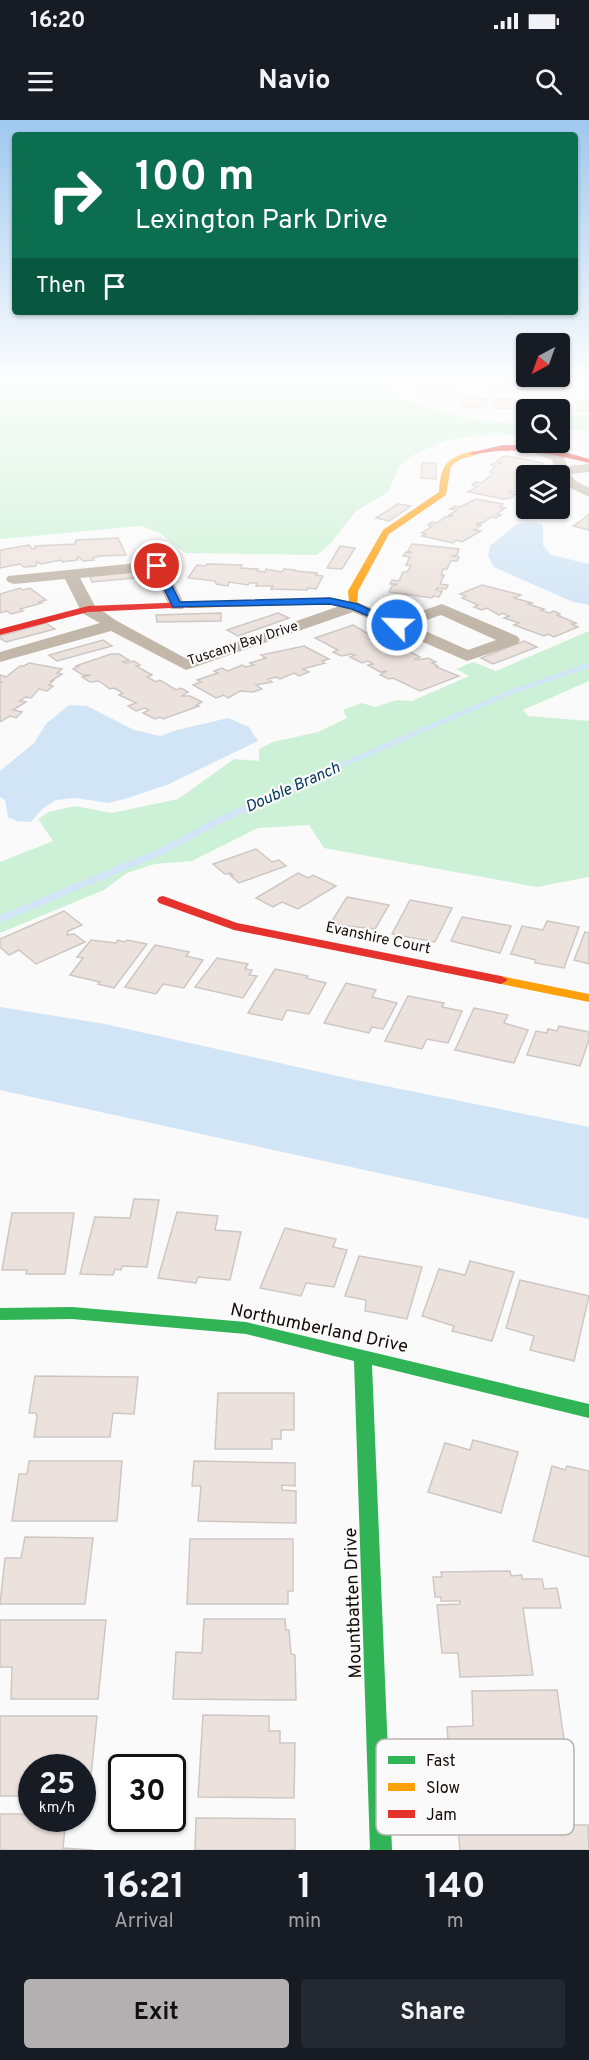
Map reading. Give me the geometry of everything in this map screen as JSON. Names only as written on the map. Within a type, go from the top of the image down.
[{"type":"street","points":[[354,606],[353,591],[386,532],[443,493],[445,467],[448,462],[456,459]]},
{"type":"street","points":[[570,472],[589,468]]},
{"type":"street","points":[[570,476],[583,480],[588,493]]},
{"type":"street","points":[[14,579],[157,566],[177,605]]},
{"type":"street","points":[[70,574],[88,609]]},
{"type":"street","name":"Tuscany Bay Drive","points":[[0,632],[88,609],[330,601],[354,606],[467,656],[511,640],[442,609],[397,625]]},
{"type":"street","name":"Tuscany Bay Drive","points":[[88,609],[186,665],[354,606]]},
{"type":"street","points":[[0,657],[113,625]]},
{"type":"street","name":"Evanshire Court","points":[[163,900],[234,926],[589,998]]},
{"type":"street","name":"Northumberland Drive","points":[[0,1314],[72,1313],[246,1328],[589,1410]]},
{"type":"street","name":"Mountbatten Drive","points":[[363,1355],[377,1739]]},
{"type":"street","name":"Mountbatten Drive","points":[[380,1835],[381,1850]]},
{"type":"green space","points":[[0,459],[408,459],[400,465],[388,492],[356,511],[330,544],[317,555],[185,553],[160,533],[140,526],[0,539]]},
{"type":"green space","points":[[589,631],[589,681],[523,710],[528,716],[589,721],[589,877],[537,887],[324,848],[309,825],[258,828],[192,861],[155,864],[127,873],[104,890],[0,933],[0,862],[53,841],[38,819],[49,812],[75,806],[112,813],[178,799],[234,759],[259,761],[259,749],[273,742],[318,732],[347,718],[343,710],[362,703],[375,707],[397,700],[412,701],[469,676],[456,669],[473,662],[496,671]]},
{"type":"water","points":[[531,522],[543,525],[543,545],[551,555],[589,564],[589,605],[573,602],[494,567],[488,556],[490,546],[517,524]]},
{"type":"water","points":[[69,705],[87,706],[134,730],[160,736],[228,718],[249,727],[258,741],[169,784],[128,798],[108,803],[76,798],[56,800],[42,809],[31,822],[17,821],[8,817],[5,800],[0,797],[0,771],[34,743],[46,724]]},
{"type":"water","points":[[0,1007],[105,1024],[351,1079],[589,1127],[589,1219],[0,1090]]},
{"type":"building","points":[[500,459],[522,459],[543,463],[541,465],[516,465],[516,492],[509,493],[515,494],[511,498],[504,499],[468,492],[478,486],[472,485],[475,482],[481,483],[494,473],[490,472],[496,466],[491,465],[502,462],[497,461]]},
{"type":"building","points":[[422,463],[436,463],[436,479],[421,478]]},
{"type":"building","points":[[476,499],[503,504],[500,507],[505,508],[497,514],[501,515],[496,518],[491,517],[476,524],[481,525],[474,530],[481,531],[462,542],[456,540],[453,543],[422,536],[426,534],[422,533],[432,526],[428,525],[432,522],[437,523],[445,517],[453,516],[449,515],[457,510],[450,509]]},
{"type":"building","points":[[398,504],[411,506],[389,521],[376,518]]},
{"type":"building","points":[[589,514],[589,530],[573,526],[581,521]]},
{"type":"building","points":[[118,538],[126,555],[100,556],[93,558],[94,560],[83,561],[79,557],[78,560],[62,562],[61,560],[41,564],[37,562],[36,566],[24,567],[20,564],[0,568],[0,550],[29,545],[32,549],[36,548],[35,546],[75,544],[76,540]]},
{"type":"building","points":[[412,544],[459,549],[457,555],[451,556],[459,557],[457,561],[451,561],[447,569],[443,569],[441,575],[444,575],[440,584],[448,585],[446,589],[437,588],[436,590],[442,591],[439,597],[389,592],[392,586],[398,584],[390,584],[392,580],[399,581],[403,572],[407,572],[411,566],[406,565],[410,557],[403,556],[406,552],[412,553],[408,551]]},
{"type":"building","points":[[340,546],[355,548],[342,569],[327,568]]},
{"type":"building","points":[[207,564],[242,565],[240,568],[258,569],[257,571],[265,572],[266,569],[282,572],[284,569],[295,570],[323,576],[316,589],[308,588],[307,590],[271,589],[273,586],[256,586],[257,583],[248,585],[229,582],[228,586],[216,584],[215,581],[188,578],[197,565],[206,566]]},
{"type":"building","points":[[140,571],[144,577],[92,582],[90,576]]},
{"type":"building","points":[[482,585],[521,595],[514,598],[532,603],[528,604],[549,613],[554,611],[560,614],[557,615],[576,623],[572,624],[578,627],[554,637],[548,634],[544,636],[514,625],[519,623],[504,618],[509,616],[503,613],[499,615],[487,608],[482,610],[474,607],[478,605],[462,598],[466,596],[460,594]]},
{"type":"building","points":[[20,588],[23,590],[30,588],[46,600],[20,609],[23,611],[11,614],[7,611],[0,613],[0,594]]},
{"type":"building","points":[[221,613],[221,621],[157,622],[156,615]]},
{"type":"building","points":[[278,613],[289,618],[238,636],[227,630]]},
{"type":"building","points":[[46,623],[55,629],[6,642],[0,638],[0,636]]},
{"type":"building","points":[[353,625],[370,635],[389,639],[383,643],[392,643],[404,648],[399,650],[403,653],[408,651],[420,657],[415,659],[417,660],[428,658],[436,662],[432,663],[438,666],[436,667],[459,676],[420,691],[393,678],[389,679],[380,675],[387,671],[380,672],[368,665],[373,664],[368,661],[362,663],[350,657],[355,655],[341,656],[333,652],[338,650],[315,638]]},
{"type":"building","points":[[103,640],[112,646],[57,661],[49,655]]},
{"type":"building","points":[[524,641],[537,647],[493,664],[481,658]]},
{"type":"building","points":[[304,646],[329,659],[322,661],[325,663],[303,669],[309,672],[299,676],[294,673],[280,679],[276,677],[268,679],[272,682],[256,685],[262,689],[253,692],[240,691],[228,698],[224,695],[216,698],[193,685],[201,682],[197,680],[218,673],[214,671],[222,668],[228,671],[242,665],[246,667],[254,665],[250,663],[266,658],[261,655]]},
{"type":"building","points":[[111,654],[119,654],[129,660],[123,662],[126,663],[134,661],[140,665],[136,666],[152,675],[147,677],[156,682],[160,680],[176,690],[181,688],[188,692],[182,696],[190,696],[202,702],[196,705],[199,706],[163,719],[160,717],[155,719],[143,713],[149,710],[145,708],[136,711],[128,706],[136,703],[119,695],[123,693],[114,688],[110,689],[99,681],[90,682],[82,677],[91,675],[83,675],[73,669]]},
{"type":"building","points":[[29,663],[62,669],[57,673],[62,674],[51,681],[53,681],[49,685],[53,686],[47,691],[39,689],[31,698],[26,697],[20,701],[26,702],[13,710],[22,712],[16,718],[10,716],[0,722],[0,683],[2,682],[0,675],[6,677],[20,666]]},
{"type":"building","points":[[256,849],[272,862],[279,860],[286,866],[239,883],[230,875],[233,875],[231,873],[225,874],[213,864]]},
{"type":"building","points":[[298,873],[308,878],[313,875],[336,886],[298,909],[282,902],[273,907],[256,898]]},
{"type":"building","points":[[347,897],[389,905],[375,929],[330,924]]},
{"type":"building","points":[[410,900],[452,908],[435,942],[392,934]]},
{"type":"building","points":[[64,911],[82,925],[68,931],[67,935],[74,934],[85,942],[36,964],[19,950],[9,955],[0,947],[0,939]]},
{"type":"building","points":[[462,917],[511,926],[500,953],[451,941]]},
{"type":"building","points":[[547,921],[579,927],[564,968],[535,963],[536,960],[511,954],[522,926],[543,930]]},
{"type":"building","points":[[585,932],[589,933],[589,964],[574,960]]},
{"type":"building","points":[[91,940],[116,943],[118,940],[125,942],[127,940],[147,944],[114,988],[70,975],[83,958],[77,957]]},
{"type":"building","points":[[155,945],[189,952],[186,956],[203,960],[184,988],[163,984],[156,994],[125,987]]},
{"type":"building","points":[[217,958],[248,964],[245,969],[252,970],[249,975],[257,976],[243,998],[195,987]]},
{"type":"building","points":[[275,969],[308,976],[306,978],[326,983],[309,1014],[287,1010],[282,1020],[248,1013]]},
{"type":"building","points":[[346,983],[376,990],[372,997],[397,1003],[383,1029],[372,1027],[369,1033],[324,1023]]},
{"type":"building","points":[[408,996],[444,1003],[442,1007],[462,1011],[448,1043],[427,1039],[422,1049],[385,1041]]},
{"type":"building","points":[[474,1008],[508,1015],[504,1023],[528,1030],[514,1063],[455,1050]]},
{"type":"building","points":[[559,1026],[589,1032],[589,1040],[580,1066],[527,1055],[536,1031],[547,1033],[548,1029],[557,1031]]},
{"type":"building","points":[[134,1199],[159,1200],[147,1267],[122,1266],[121,1270],[115,1269],[113,1275],[80,1274],[95,1217],[130,1218]]},
{"type":"building","points":[[177,1212],[218,1216],[215,1230],[241,1232],[230,1280],[198,1277],[196,1283],[158,1278]]},
{"type":"building","points":[[12,1213],[74,1213],[65,1274],[26,1274],[27,1270],[2,1270]]},
{"type":"building","points":[[285,1228],[336,1239],[333,1247],[347,1250],[334,1287],[306,1283],[301,1296],[260,1288]]},
{"type":"building","points":[[359,1256],[422,1267],[407,1319],[365,1311],[366,1300],[345,1296]]},
{"type":"building","points":[[470,1261],[514,1272],[492,1341],[452,1331],[454,1326],[422,1316],[439,1269],[465,1275]]},
{"type":"building","points":[[520,1280],[589,1296],[574,1361],[530,1350],[534,1336],[506,1328]]},
{"type":"building","points":[[35,1376],[138,1377],[134,1414],[113,1413],[110,1437],[34,1437],[37,1417],[36,1413],[29,1413]]},
{"type":"building","points":[[218,1393],[294,1393],[294,1430],[281,1430],[281,1439],[272,1439],[272,1449],[215,1449]]},
{"type":"building","points":[[473,1440],[518,1452],[501,1513],[428,1492],[445,1443],[470,1450]]},
{"type":"building","points":[[29,1461],[122,1461],[117,1521],[12,1521],[19,1474],[27,1474]]},
{"type":"building","points":[[194,1461],[295,1463],[295,1486],[282,1485],[282,1490],[296,1491],[296,1523],[198,1521],[201,1486],[192,1486]]},
{"type":"building","points":[[552,1466],[565,1470],[567,1466],[589,1471],[589,1557],[533,1541]]},
{"type":"building","points":[[25,1537],[93,1538],[85,1604],[0,1604],[5,1558],[21,1558]]},
{"type":"building","points":[[190,1539],[293,1539],[293,1591],[288,1591],[288,1604],[187,1604]]},
{"type":"building","points":[[510,1571],[511,1576],[522,1575],[522,1579],[542,1579],[544,1589],[557,1588],[561,1608],[523,1608],[533,1675],[460,1677],[458,1653],[442,1653],[437,1605],[460,1604],[460,1601],[441,1601],[441,1597],[435,1597],[433,1577],[442,1577],[441,1572]]},
{"type":"building","points":[[204,1619],[285,1619],[286,1630],[289,1630],[291,1654],[295,1655],[296,1700],[173,1699],[176,1652],[202,1653]]},
{"type":"building","points":[[0,1620],[106,1620],[98,1699],[11,1699],[12,1667],[0,1667]]},
{"type":"building","points":[[557,1690],[564,1739],[448,1739],[447,1727],[473,1726],[472,1691]]},
{"type":"building","points":[[203,1715],[269,1716],[269,1731],[280,1731],[280,1743],[295,1743],[294,1798],[198,1797]]},
{"type":"building","points":[[0,1716],[97,1716],[93,1754],[18,1754],[18,1796],[0,1796]]},
{"type":"building","points":[[0,1814],[18,1814],[18,1832],[65,1832],[63,1848],[93,1850],[0,1850]]},
{"type":"building","points":[[196,1818],[295,1819],[295,1850],[195,1850]]},
{"type":"building","points":[[574,1825],[588,1825],[589,1850],[460,1850],[459,1835],[574,1835]]},
{"type":"waterway","name":"Double Branch","points":[[337,767],[511,692],[589,665]]},
{"type":"waterway","name":"Double Branch","points":[[0,919],[162,851],[216,822],[340,766]]},
{"type":"traffic: fast","points":[[0,1314],[72,1313],[246,1328],[589,1411]]},
{"type":"traffic: fast","points":[[363,1355],[377,1739]]},
{"type":"traffic: fast","points":[[380,1835],[381,1850]]},
{"type":"traffic: slow","points":[[189,605],[330,601],[354,606],[353,591],[386,532],[443,493],[446,470],[451,462],[457,459]]},
{"type":"traffic: slow","points":[[501,980],[589,998]]},
{"type":"traffic: jam","points":[[581,459],[589,461]]},
{"type":"traffic: jam","points":[[0,632],[88,609],[189,605]]},
{"type":"traffic: jam","points":[[163,900],[234,926],[501,980]]},
{"type":"route","points":[[157,566],[177,605],[330,601],[354,606],[397,625]]}]
